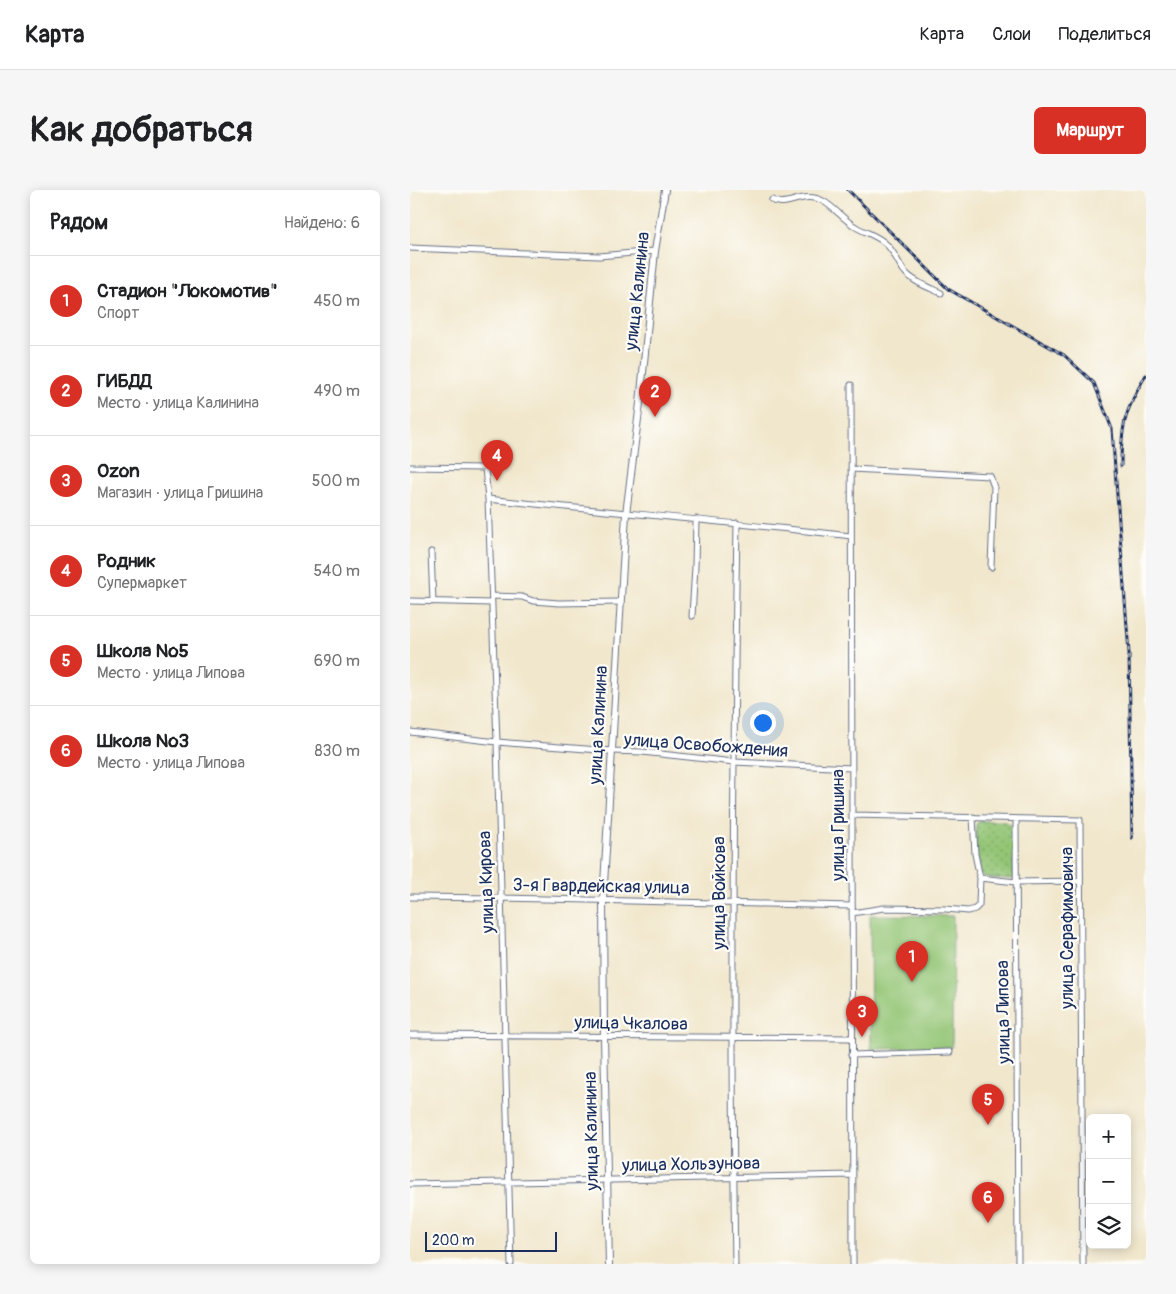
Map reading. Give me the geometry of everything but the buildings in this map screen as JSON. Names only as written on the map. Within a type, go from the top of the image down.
[{"type":"street","name":"улица Калинина","points":[[609,1264],[603,901],[626,514],[640,403],[655,251],[665,190]]},
{"type":"street","points":[[772,200],[784,202],[806,197],[821,200],[849,222],[893,250],[904,272],[910,277],[941,294]]},
{"type":"street","points":[[410,248],[599,256],[655,251]]},
{"type":"street","name":"улица Гришина","points":[[850,385],[853,1264]]},
{"type":"street","name":"улица Кирова","points":[[410,467],[485,468],[488,499],[497,742],[511,1264]]},
{"type":"street","points":[[851,469],[990,476],[994,487],[991,567]]},
{"type":"street","points":[[488,499],[851,536]]},
{"type":"street","points":[[692,616],[696,519]]},
{"type":"street","name":"улица Войкова","points":[[735,1264],[733,903],[737,523]]},
{"type":"street","points":[[431,552],[433,602]]},
{"type":"street","points":[[492,596],[522,597],[533,601],[559,603],[620,602]]},
{"type":"street","points":[[410,601],[492,603]]},
{"type":"street","name":"улица Освобождения","points":[[410,732],[497,742],[612,752],[642,752],[734,762],[851,768]]},
{"type":"street","name":"улица Серафимовича","points":[[852,815],[1080,820],[1083,1264]]},
{"type":"street","points":[[852,913],[884,908],[968,911],[975,909],[979,905],[980,878],[975,854],[973,817]]},
{"type":"street","name":"улица Липова","points":[[1016,819],[1018,1264]]},
{"type":"street","points":[[980,878],[1016,882],[1080,881]]},
{"type":"street","name":"3-я Гвардейская улица","points":[[410,897],[852,906]]},
{"type":"street","name":"улица Чкалова","points":[[410,1035],[851,1038]]},
{"type":"street","points":[[851,1055],[950,1052]]},
{"type":"street","name":"улица Хользунова","points":[[410,1184],[853,1175]]},
{"type":"green space","points":[[980,821],[1003,821],[1013,826],[1014,879],[987,878],[980,874],[976,844],[976,824]]},
{"type":"green space","points":[[870,915],[953,916],[952,1047],[871,1049]]},
{"type":"railway","points":[[848,190],[948,289],[1064,355],[1094,383],[1112,429],[1129,653],[1132,838]]},
{"type":"railway","points":[[1121,466],[1123,428],[1133,398],[1146,375]]},
{"type":"place","name":"ГИБДД","points":[[655,417]]},
{"type":"place","name":"Родник","points":[[497,481]]},
{"type":"place","name":"Стадион \"Локомотив\"","points":[[912,982]]},
{"type":"place","name":"Ozon","points":[[862,1037]]},
{"type":"place","name":"Школа №5","points":[[988,1125]]},
{"type":"place","name":"Школа №3","points":[[988,1223]]}]
